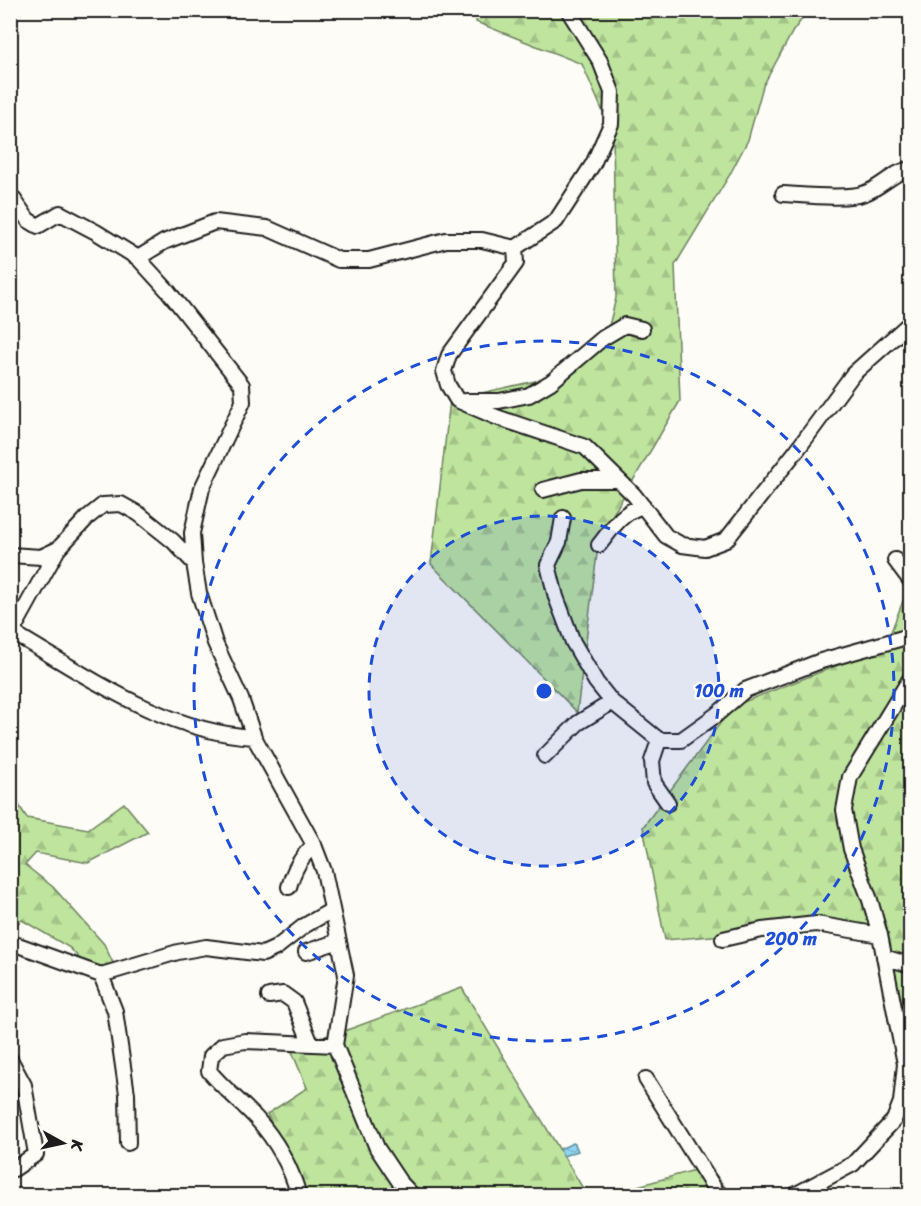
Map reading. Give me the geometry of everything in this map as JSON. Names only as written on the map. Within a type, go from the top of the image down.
[{"type":"street","points":[[138,258],[164,242],[215,222],[267,228],[339,260],[369,260],[446,240],[482,240],[514,248],[556,221],[593,164],[611,124],[612,92],[600,61],[568,10]]},
{"type":"street","points":[[783,194],[826,196],[863,194],[884,183],[898,171],[910,169]]},
{"type":"street","points":[[10,194],[28,220],[38,226],[60,213],[138,258],[168,291],[242,385],[243,402],[202,488],[192,533],[199,592],[215,643],[241,699],[254,737],[314,845],[324,871],[346,975],[335,1045],[377,1148],[399,1181],[413,1196]]},
{"type":"street","points":[[514,248],[516,263],[449,355],[444,371],[448,385],[457,400],[496,417],[585,447],[643,506],[666,536],[682,545],[705,548],[726,540],[790,459],[852,374],[910,323]]},
{"type":"street","points":[[457,400],[499,401],[529,395],[551,382],[603,338],[625,325],[642,329]]},
{"type":"street","points":[[543,490],[580,480],[619,480]]},
{"type":"street","points":[[194,563],[173,541],[139,514],[121,504],[103,505],[88,517],[58,549],[11,631],[122,698],[170,717],[228,735],[254,737]]},
{"type":"street","points":[[599,545],[620,518],[632,509],[643,506]]},
{"type":"street","points":[[563,518],[559,542],[548,565],[556,597],[573,642],[596,682],[612,702],[659,740],[681,740],[716,715],[745,690],[821,661],[910,636]]},
{"type":"street","points":[[10,555],[41,556],[58,549]]},
{"type":"street","points":[[895,560],[910,580]]},
{"type":"street","points":[[793,1196],[853,1164],[906,1104],[904,1064],[880,935],[851,849],[844,810],[850,777],[910,679]]},
{"type":"street","points":[[545,756],[578,723],[612,702]]},
{"type":"street","points":[[659,740],[652,760],[654,783],[668,803]]},
{"type":"street","points":[[289,887],[301,857],[314,845]]},
{"type":"street","points":[[10,945],[18,945],[101,975],[178,952],[206,947],[262,954],[276,948],[304,926],[332,910]]},
{"type":"street","points":[[723,939],[762,930],[816,924],[880,935]]},
{"type":"street","points":[[306,952],[339,941]]},
{"type":"street","points":[[884,957],[910,965]]},
{"type":"street","points":[[101,975],[115,1011],[127,1094],[128,1143]]},
{"type":"street","points":[[269,996],[283,994],[294,1002],[311,1044]]},
{"type":"street","points":[[299,1196],[280,1149],[255,1118],[209,1071],[211,1056],[223,1045],[245,1041],[335,1045]]},
{"type":"street","points":[[10,1059],[24,1085],[36,1154],[14,1169],[10,1168]]},
{"type":"street","points":[[646,1079],[719,1196]]},
{"type":"green space","points":[[477,11],[808,11],[793,31],[763,86],[748,140],[675,265],[680,401],[599,538],[577,712],[431,564],[450,400],[553,377],[607,334],[616,298],[613,135],[582,64],[476,22]]},
{"type":"green space","points":[[910,583],[910,1021],[873,941],[818,927],[665,940],[643,827],[733,706],[885,647]]},
{"type":"green space","points":[[10,791],[27,818],[88,829],[124,803],[148,832],[88,863],[36,853],[25,865],[53,887],[104,944],[114,965],[94,975],[70,948],[22,920],[11,929]]},
{"type":"green space","points":[[462,988],[587,1195],[305,1195],[267,1114],[307,1088],[288,1042],[336,1034]]},
{"type":"green space","points":[[709,1166],[731,1195],[602,1196]]},
{"type":"water","points":[[573,1143],[578,1151],[563,1156],[560,1149]]}]
